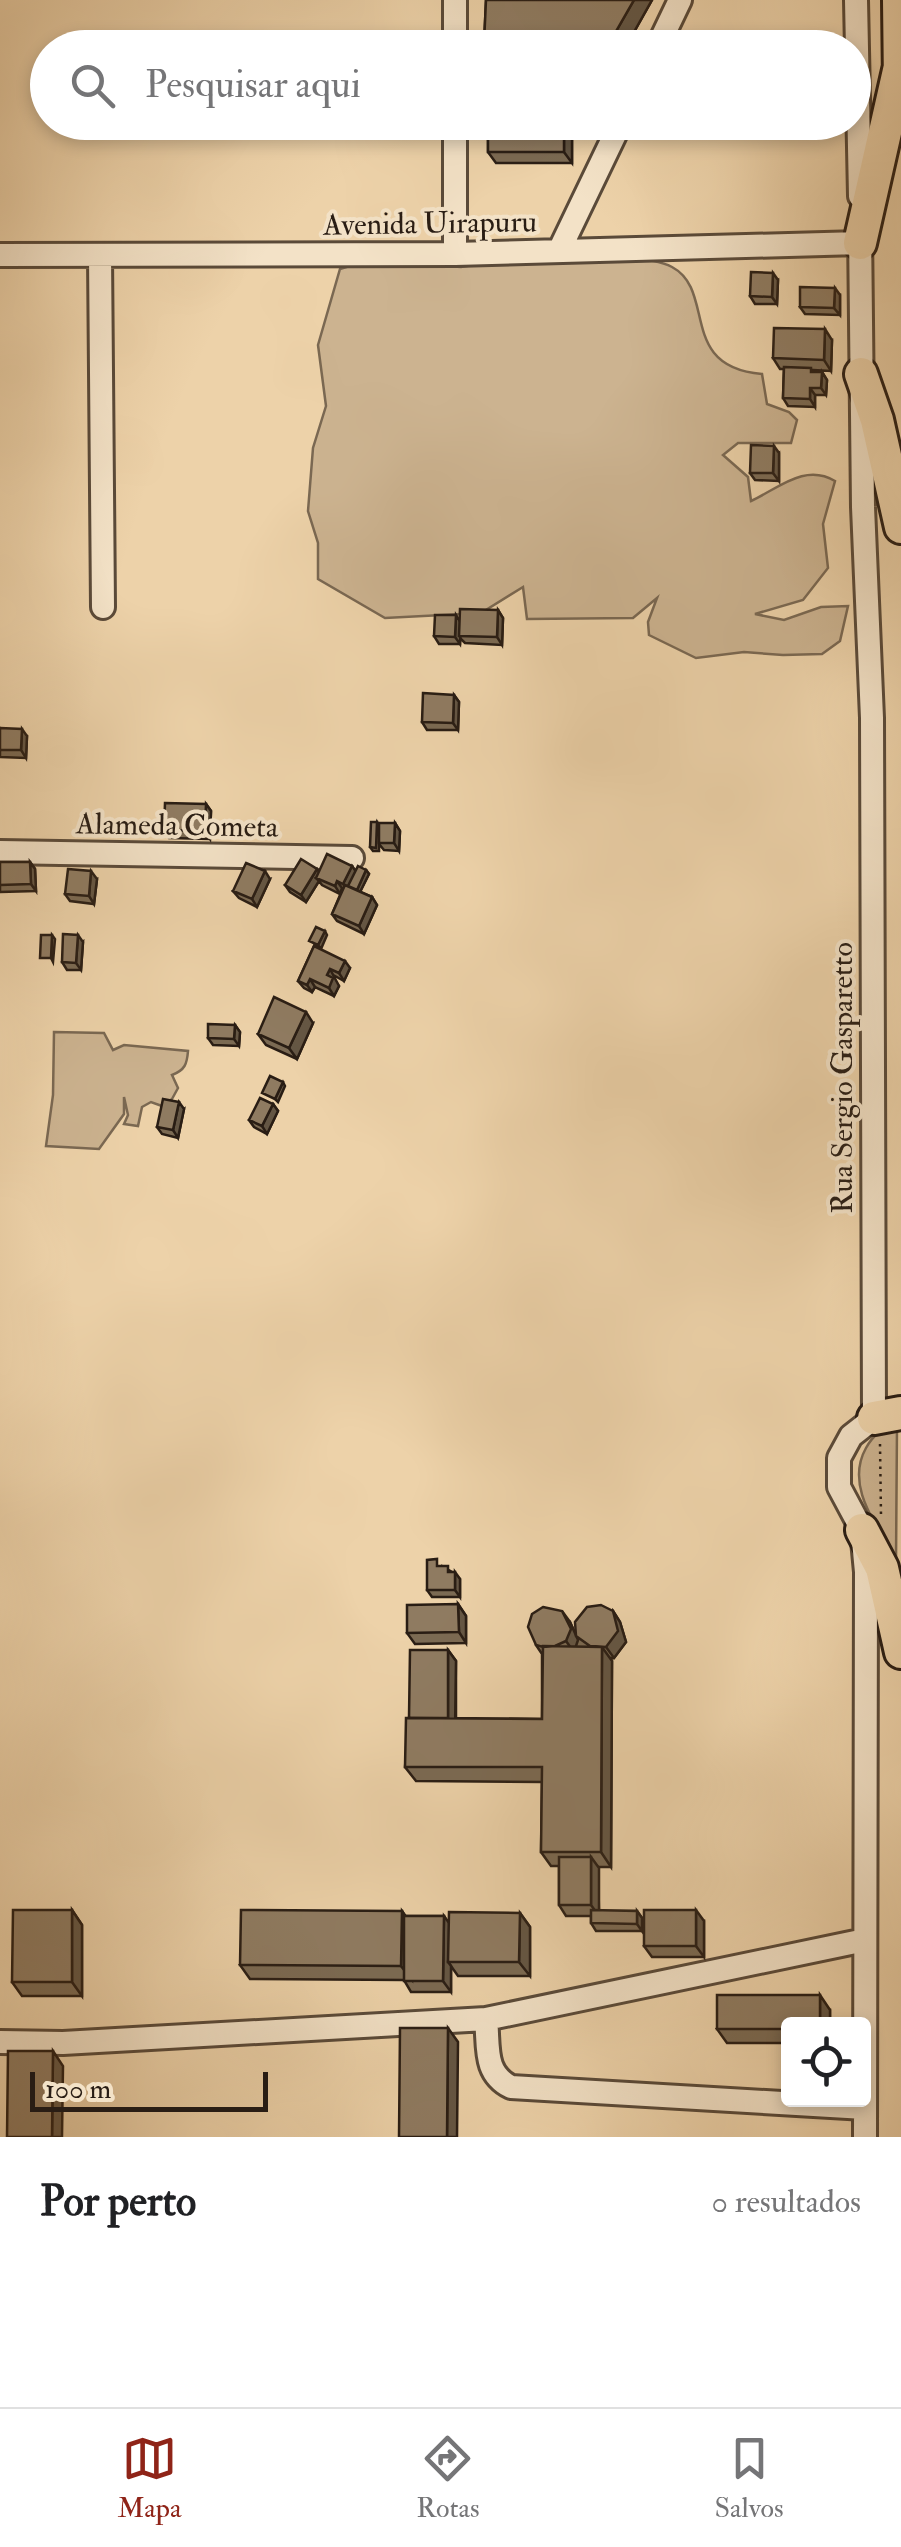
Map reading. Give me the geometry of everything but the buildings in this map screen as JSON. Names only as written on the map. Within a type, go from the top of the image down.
[{"type":"highway","points":[[899,0],[901,143]]},
{"type":"highway","points":[[860,243],[900,66]]},
{"type":"highway","points":[[860,374],[876,420],[901,527]]},
{"type":"highway","points":[[862,1530],[882,1568],[901,1652]]},
{"type":"street","points":[[455,0],[455,30]]},
{"type":"street","points":[[666,30],[680,0]]},
{"type":"street","name":"Rua Sergio Gasparetto","points":[[856,0],[856,30]]},
{"type":"street","points":[[454,254],[455,140]]},
{"type":"street","points":[[559,251],[612,140]]},
{"type":"street","name":"Rua Sergio Gasparetto","points":[[858,140],[860,374],[888,1416],[851,1436],[840,1458],[840,1487],[862,1530],[866,1572],[865,2137]]},
{"type":"street","name":"Avenida Uirapuru","points":[[0,255],[454,254],[860,243]]},
{"type":"street","points":[[100,254],[103,607]]},
{"type":"street","name":"Alameda Cometa","points":[[0,852],[352,858]]},
{"type":"street","points":[[0,2042],[64,2043],[486,2019],[865,1940]]},
{"type":"street","points":[[486,2019],[492,2072],[511,2087],[865,2108]]},
{"type":"shaded area","points":[[534,255],[626,257],[672,267],[685,278],[693,293],[708,343],[718,358],[736,368],[762,374],[767,404],[789,412],[797,420],[791,443],[738,443],[723,455],[748,477],[751,501],[803,476],[824,476],[835,481],[823,524],[828,568],[803,600],[755,614],[784,620],[821,607],[848,606],[840,641],[822,654],[744,652],[696,658],[649,635],[648,622],[657,598],[633,618],[527,619],[523,587],[481,613],[385,618],[318,579],[318,543],[308,511],[313,448],[326,406],[318,345],[340,269],[366,261],[461,267]]},
{"type":"shaded area","points":[[54,1032],[104,1033],[113,1050],[124,1045],[188,1051],[184,1066],[172,1075],[178,1088],[162,1106],[151,1102],[142,1107],[138,1126],[124,1124],[128,1115],[124,1097],[124,1114],[99,1149],[46,1146],[53,1095]]},
{"type":"shaded area","points":[[897,1426],[896,1562],[866,1507],[859,1477],[860,1463],[872,1439],[882,1430]]}]
